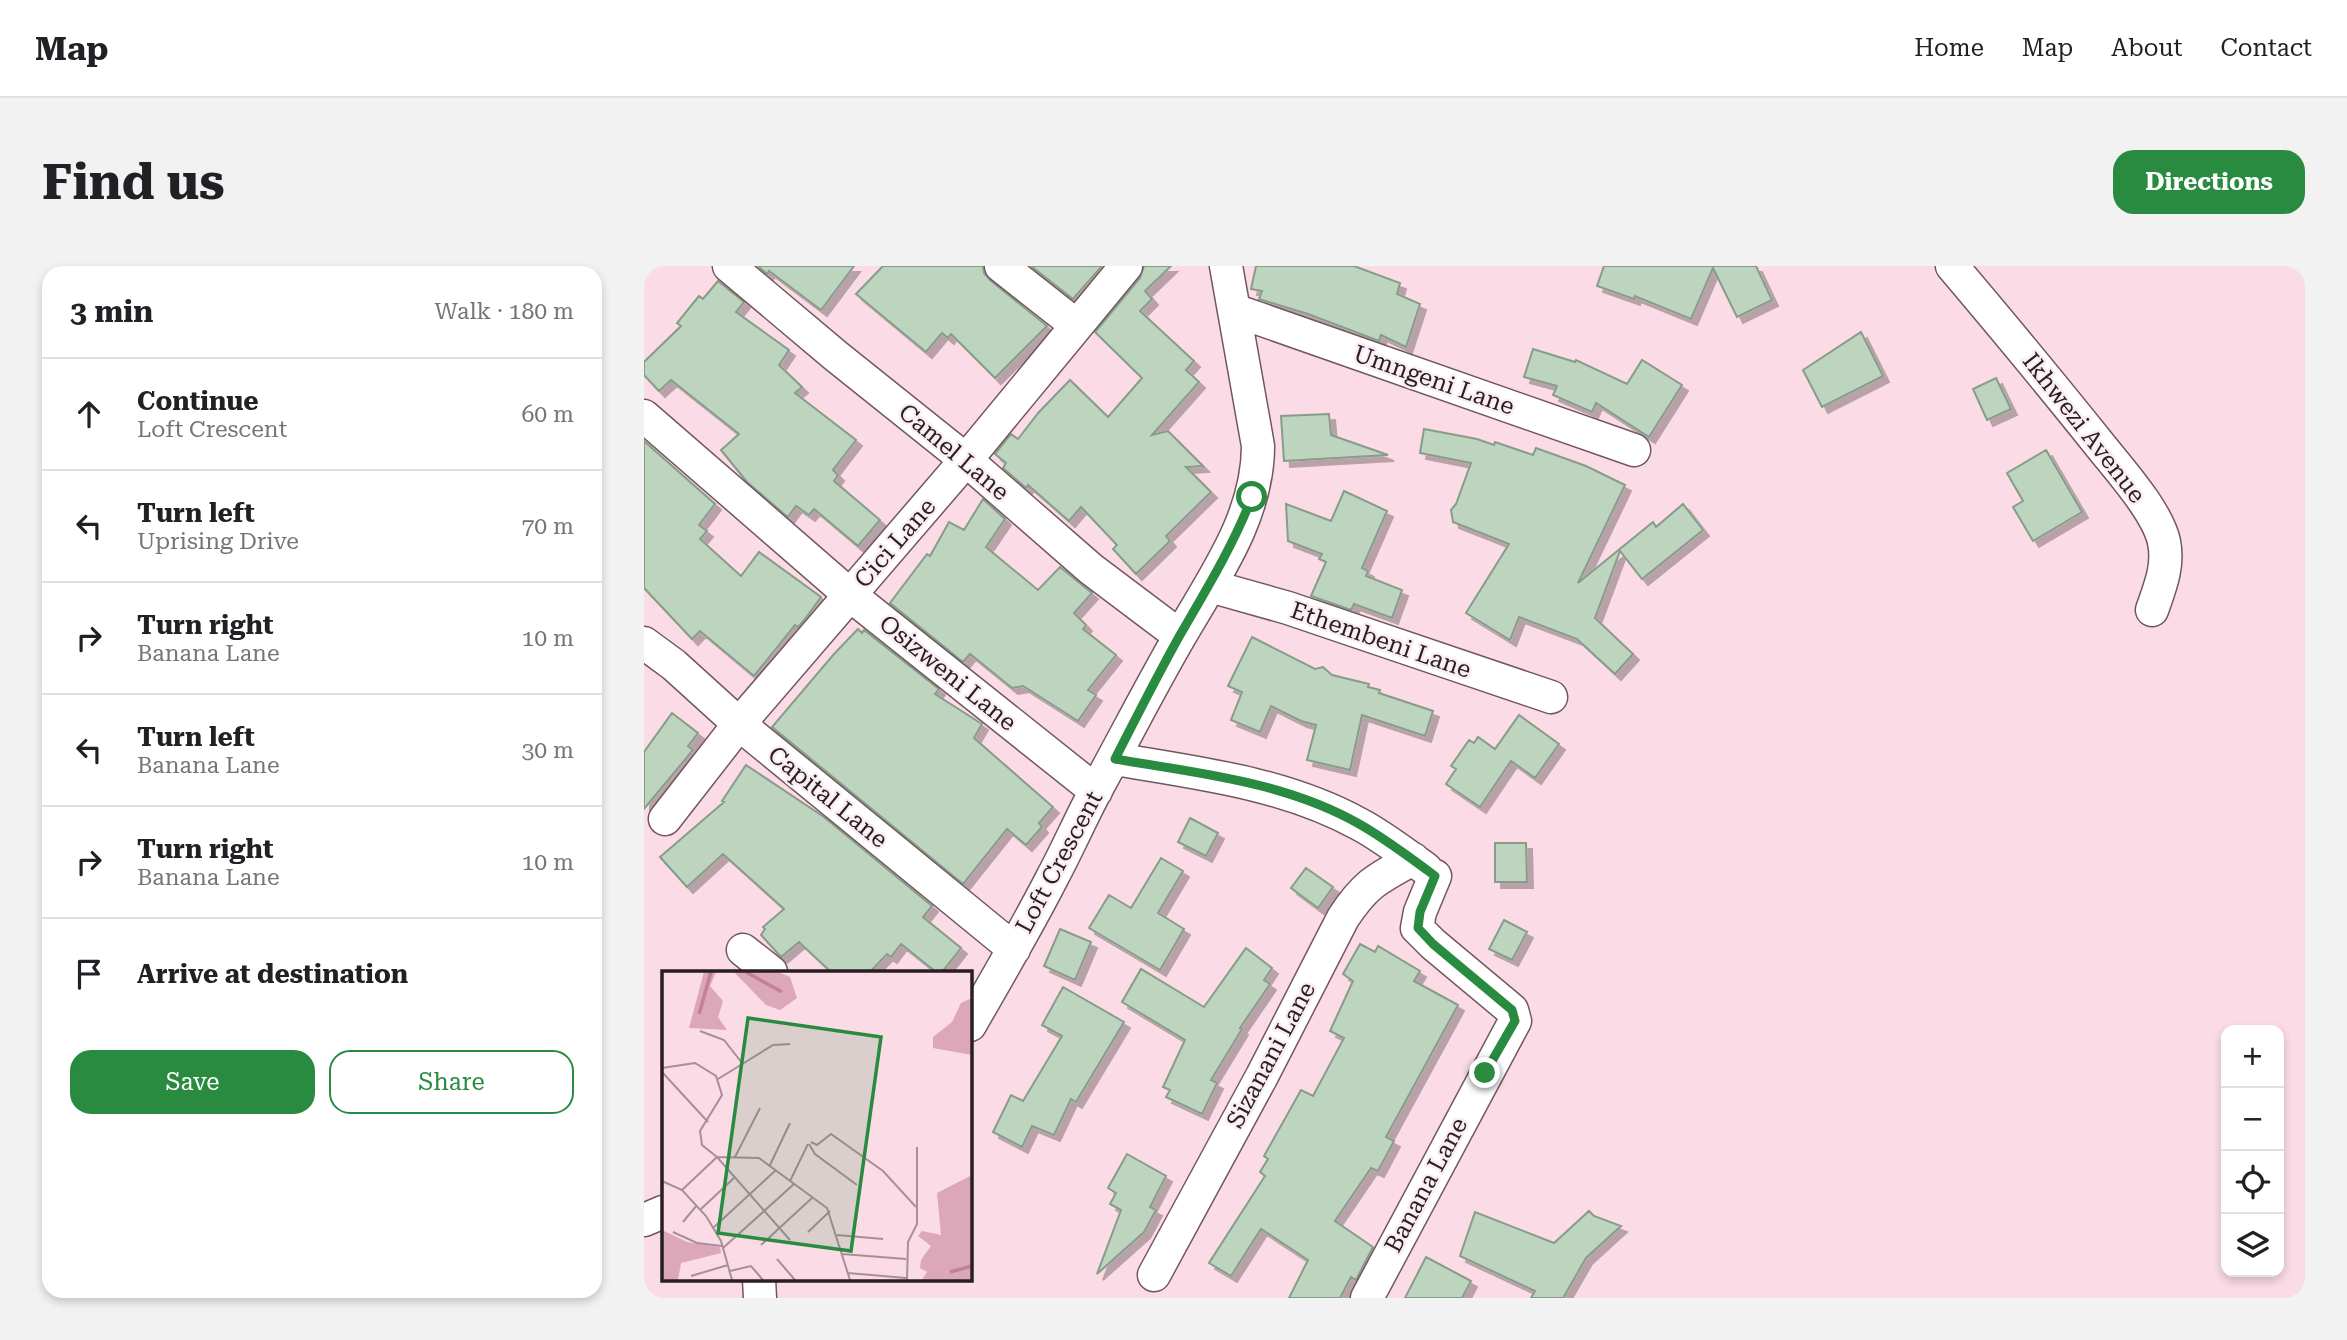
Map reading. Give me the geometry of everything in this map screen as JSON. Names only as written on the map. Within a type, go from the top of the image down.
[{"type":"street","name":"Camel Lane","points":[[729,266],[966,460],[1091,569],[1180,636]]},
{"type":"street","points":[[1001,266],[1076,325]]},
{"type":"street","name":"Cici Lane","points":[[665,819],[739,724],[966,460],[1126,266]]},
{"type":"street","name":"Loft Crescent","points":[[971,1023],[1054,875],[1180,636],[1210,586],[1241,526],[1252,497],[1258,470],[1257,436],[1226,266]]},
{"type":"street","name":"Ikhwezi Avenue","points":[[1956,267],[2129,481],[2151,515],[2163,539],[2166,561],[2164,577],[2152,610]]},
{"type":"street","name":"Umngeni Lane","points":[[1234,310],[1634,450]]},
{"type":"street","name":"Osizweni Lane","points":[[644,416],[850,595],[1096,791]]},
{"type":"street","name":"Ethembeni Lane","points":[[1210,586],[1289,608],[1551,696]]},
{"type":"street","name":"Capital Lane","points":[[644,643],[1014,948]]},
{"type":"street","points":[[1115,759],[1261,786],[1308,801],[1360,824],[1433,875]]},
{"type":"street","name":"Sizanani Lane","points":[[1154,1275],[1358,894],[1377,878],[1433,875]]},
{"type":"street","name":"Banana Lane","points":[[1367,1298],[1515,1021],[1512,1010],[1433,944],[1418,928],[1420,912],[1433,875]]},
{"type":"street","points":[[743,950],[770,971]]},
{"type":"street","points":[[644,1220],[662,1212]]},
{"type":"street","points":[[759,1280],[760,1298]]},
{"type":"building","points":[[758,266],[854,266],[821,310],[769,271],[767,274]]},
{"type":"building","points":[[883,266],[983,266],[984,273],[990,280],[1047,326],[995,378],[951,334],[948,338],[942,333],[926,352],[856,294]]},
{"type":"building","points":[[1031,266],[1102,266],[1073,299]]},
{"type":"building","points":[[1144,266],[1171,266],[1145,291],[1152,299],[1140,311],[1194,361],[1186,370],[1199,382],[1152,435],[1168,431],[1203,466],[1186,467],[1211,492],[1166,536],[1170,541],[1136,574],[1113,549],[1117,545],[1081,507],[1069,521],[1028,485],[1026,488],[1003,468],[1006,463],[995,454],[1011,434],[1018,439],[1070,380],[1108,417],[1142,378],[1095,332],[1140,278]]},
{"type":"building","points":[[1256,266],[1354,266],[1400,283],[1397,294],[1420,304],[1406,347],[1381,335],[1379,341],[1259,299],[1262,291],[1251,289]]},
{"type":"building","points":[[1604,266],[1756,266],[1772,300],[1737,317],[1713,268],[1691,319],[1635,296],[1634,299],[1597,286]]},
{"type":"building","points":[[718,281],[744,302],[736,312],[789,350],[779,365],[802,387],[795,393],[856,440],[833,470],[838,475],[834,481],[880,520],[858,546],[814,509],[809,515],[796,506],[788,517],[747,482],[721,450],[739,434],[671,380],[659,391],[644,375],[644,362],[681,326],[677,323],[699,296],[703,299]]},
{"type":"building","points":[[1861,332],[1883,376],[1822,407],[1803,370]]},
{"type":"building","points":[[1533,349],[1575,362],[1576,360],[1627,384],[1642,360],[1682,385],[1649,437],[1596,403],[1592,412],[1553,395],[1557,386],[1524,377]]},
{"type":"building","points":[[1996,378],[2011,409],[1987,420],[1973,389]]},
{"type":"building","points":[[1329,414],[1331,435],[1388,455],[1284,461],[1281,416]]},
{"type":"building","points":[[1424,429],[1494,445],[1495,442],[1533,455],[1536,448],[1586,466],[1625,485],[1578,583],[1653,522],[1656,527],[1683,504],[1703,530],[1642,579],[1620,551],[1595,618],[1633,654],[1615,674],[1577,639],[1519,617],[1510,640],[1466,613],[1509,544],[1453,522],[1451,510],[1456,504],[1471,463],[1420,453]]},
{"type":"building","points":[[644,441],[715,504],[699,525],[707,531],[700,539],[741,576],[759,552],[821,597],[754,676],[700,631],[692,639],[644,588]]},
{"type":"building","points":[[2046,450],[2082,512],[2033,541],[2013,507],[2023,501],[2007,473]]},
{"type":"building","points":[[1344,491],[1387,511],[1362,568],[1368,571],[1366,576],[1402,590],[1392,618],[1354,604],[1351,610],[1311,596],[1326,562],[1319,559],[1322,554],[1288,541],[1286,504],[1331,521]]},
{"type":"building","points":[[983,499],[1005,519],[986,547],[1038,590],[1060,567],[1092,593],[1074,613],[1086,625],[1083,629],[1116,655],[1088,690],[1096,695],[1078,721],[1023,686],[1012,688],[970,654],[963,662],[890,603],[927,554],[930,556],[949,522],[964,530]]},
{"type":"building","points":[[858,629],[862,633],[864,630],[939,689],[935,694],[982,724],[974,738],[1053,807],[1039,823],[1042,827],[1026,845],[1007,829],[963,884],[772,727]]},
{"type":"building","points":[[1252,637],[1315,669],[1323,667],[1332,675],[1369,684],[1368,687],[1380,690],[1379,693],[1433,711],[1425,736],[1362,715],[1350,770],[1307,760],[1316,725],[1301,721],[1271,706],[1260,732],[1231,720],[1242,692],[1228,686]]},
{"type":"building","points":[[672,713],[698,733],[688,746],[693,750],[644,809],[644,752]]},
{"type":"building","points":[[1519,715],[1559,744],[1535,778],[1511,761],[1480,807],[1446,784],[1456,769],[1451,766],[1469,740],[1474,743],[1478,737],[1495,749]]},
{"type":"building","points":[[746,765],[824,817],[932,906],[923,917],[961,948],[943,971],[935,971],[901,944],[891,957],[887,954],[871,971],[830,971],[799,942],[781,957],[761,935],[765,929],[763,927],[784,909],[723,854],[687,887],[660,857],[724,802],[722,801]]},
{"type":"building","points":[[1190,818],[1218,833],[1206,856],[1178,842]]},
{"type":"building","points":[[1495,843],[1526,843],[1527,882],[1495,882]]},
{"type":"building","points":[[1161,858],[1183,871],[1158,913],[1184,929],[1160,970],[1089,928],[1109,895],[1131,908]]},
{"type":"building","points":[[1306,868],[1333,887],[1318,908],[1291,888]]},
{"type":"building","points":[[1504,920],[1527,932],[1512,960],[1489,949]]},
{"type":"building","points":[[1060,929],[1091,942],[1075,980],[1044,966]]},
{"type":"building","points":[[1360,944],[1375,952],[1378,946],[1420,971],[1414,981],[1458,1005],[1386,1137],[1394,1141],[1378,1171],[1371,1168],[1335,1221],[1373,1247],[1356,1280],[1351,1277],[1340,1298],[1289,1298],[1308,1260],[1261,1229],[1231,1276],[1209,1263],[1265,1176],[1260,1172],[1268,1159],[1264,1156],[1301,1090],[1313,1096],[1344,1038],[1330,1031],[1353,981],[1343,974]]},
{"type":"building","points":[[1246,948],[1272,968],[1264,980],[1270,984],[1240,1028],[1242,1029],[1211,1080],[1217,1083],[1202,1114],[1166,1097],[1170,1090],[1163,1087],[1185,1040],[1122,1002],[1141,969],[1204,1007]]},
{"type":"building","points":[[1063,987],[1124,1022],[1076,1102],[1071,1099],[1054,1135],[1032,1126],[1022,1147],[993,1132],[1011,1095],[1023,1101],[1062,1036],[1042,1025]]},
{"type":"building","points":[[1127,1154],[1166,1176],[1150,1207],[1156,1210],[1144,1232],[1097,1274],[1121,1210],[1110,1204],[1116,1193],[1108,1188]]},
{"type":"building","points":[[1589,1211],[1594,1216],[1621,1226],[1586,1258],[1563,1298],[1531,1298],[1535,1291],[1460,1256],[1475,1212],[1554,1243]]},
{"type":"building","points":[[1426,1257],[1471,1281],[1462,1298],[1405,1298]]},
{"type":"route","points":[[1252,497],[1241,526],[1210,586],[1180,636],[1115,759],[1261,786],[1308,801],[1360,824],[1435,876],[1420,912],[1418,928],[1515,1015],[1515,1021],[1485,1073]]}]
